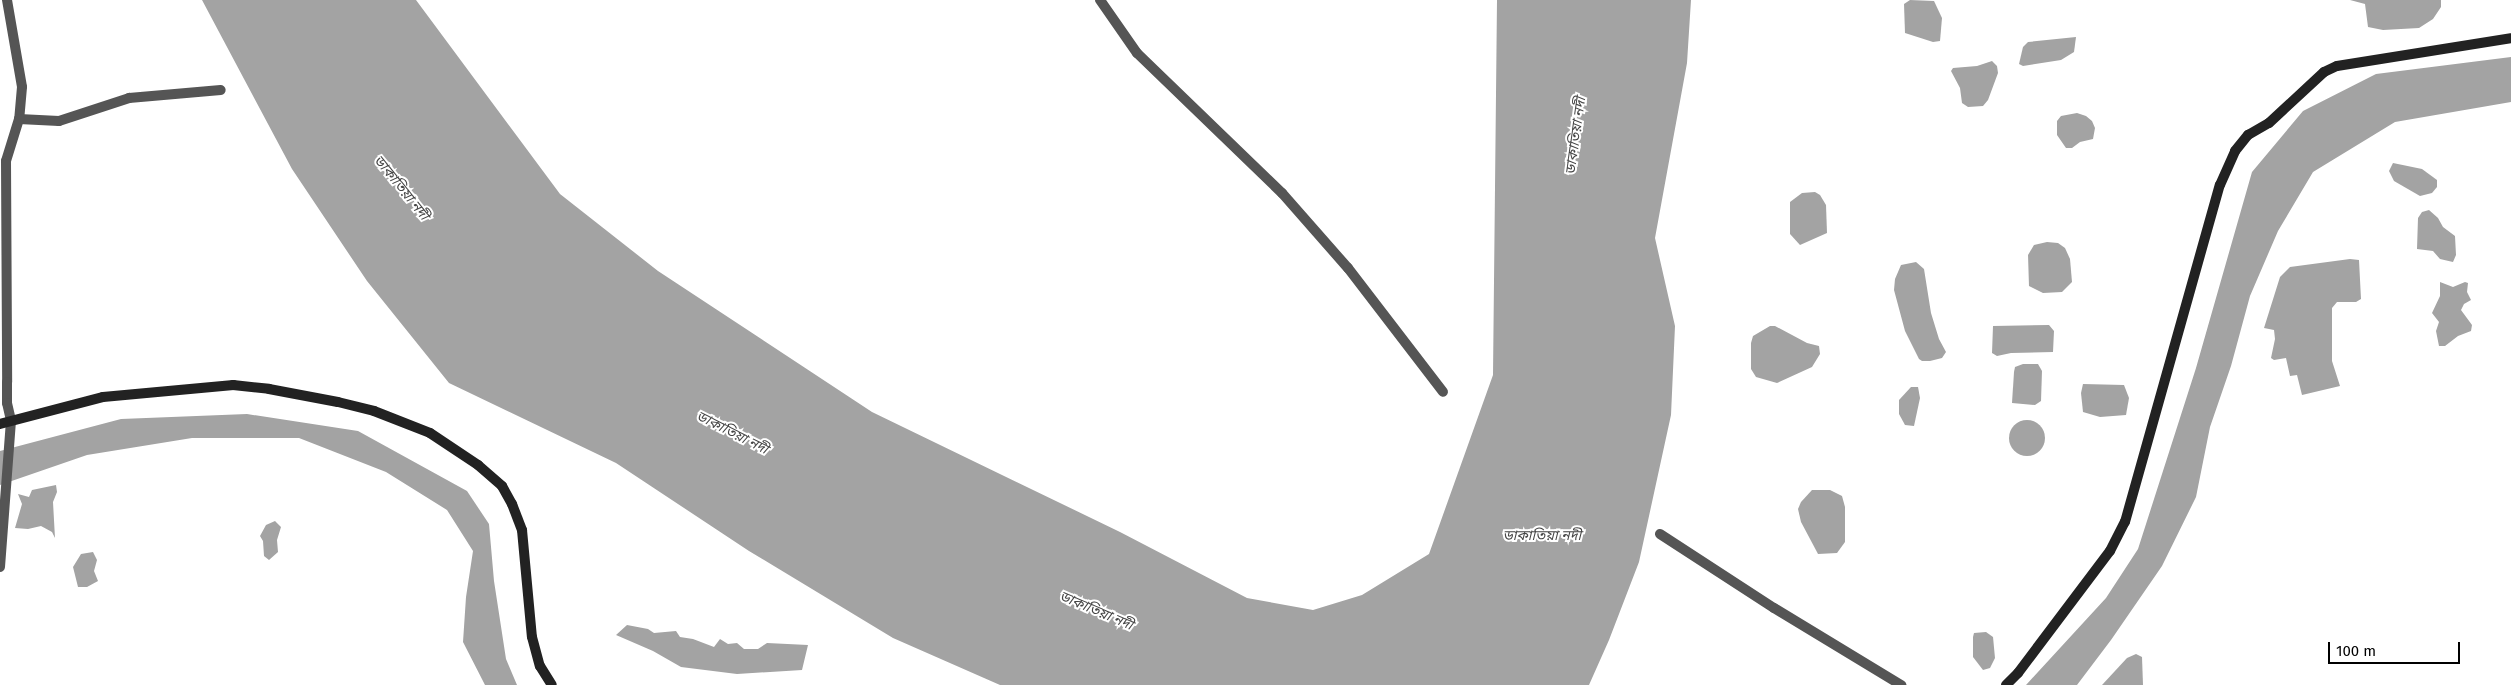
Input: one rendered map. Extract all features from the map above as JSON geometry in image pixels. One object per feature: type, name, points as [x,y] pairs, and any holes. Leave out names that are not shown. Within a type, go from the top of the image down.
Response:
[{"type":"main road","points":[[2006,685],[2018,673],[2110,551],[2125,522],[2220,184],[2235,151],[2248,135],[2270,123],[2324,72],[2337,66],[2511,38]]},
{"type":"main road","points":[[0,424],[103,397],[233,385],[269,389],[365,409],[430,433],[478,464],[502,486],[512,504],[522,530],[532,637],[540,666],[552,685]]},
{"type":"street","points":[[0,566],[11,420],[4,399],[6,161],[19,120],[22,87],[12,20],[7,0]]},
{"type":"street","points":[[1100,0],[1137,53],[1282,193],[1348,268],[1443,392]]},
{"type":"street","points":[[19,120],[59,121],[129,98],[221,90]]},
{"type":"street","points":[[1660,534],[1774,608],[1901,685]]},
{"type":"water","name":"ডাকাতিয়া নদী","points":[[202,0],[416,0],[560,194],[658,271],[872,412],[1120,532],[1247,598],[1313,610],[1362,595],[1429,554],[1493,375],[1497,0],[1691,0],[1687,63],[1655,238],[1675,326],[1671,415],[1639,562],[1609,640],[1589,685],[1000,685],[893,638],[749,551],[616,463],[449,383],[367,281],[292,169]]},
{"type":"water","points":[[1910,0],[1934,1],[1942,18],[1940,41],[1933,42],[1905,33],[1904,4]]},
{"type":"water","points":[[2350,0],[2441,0],[2441,7],[2433,19],[2419,28],[2383,30],[2368,27],[2365,4]]},
{"type":"water","points":[[2076,37],[2074,52],[2061,60],[2023,66],[2019,64],[2023,47],[2028,42]]},
{"type":"water","points":[[2511,57],[2511,102],[2395,122],[2313,172],[2278,231],[2250,296],[2231,366],[2210,427],[2196,497],[2162,566],[2111,640],[2077,685],[2026,685],[2106,598],[2138,549],[2196,368],[2252,172],[2303,111],[2376,74]]},
{"type":"water","points":[[1992,61],[1997,66],[1998,73],[1988,100],[1983,106],[1968,107],[1962,103],[1960,88],[1951,71],[1953,68],[1977,66]]},
{"type":"water","points":[[2077,113],[2086,116],[2092,121],[2095,128],[2093,139],[2080,142],[2072,148],[2066,148],[2057,135],[2057,121],[2061,116]]},
{"type":"water","points":[[2393,163],[2422,169],[2437,180],[2437,187],[2432,193],[2420,196],[2394,181],[2389,171]]},
{"type":"water","points":[[1815,192],[1820,195],[1826,205],[1827,233],[1800,245],[1790,234],[1790,202],[1802,193]]},
{"type":"water","points":[[2429,210],[2438,218],[2443,227],[2455,236],[2456,255],[2453,262],[2440,259],[2433,251],[2417,249],[2418,218],[2422,212]]},
{"type":"water","points":[[2047,242],[2058,243],[2065,248],[2070,259],[2072,282],[2062,292],[2043,293],[2029,286],[2028,255],[2034,245]]},
{"type":"water","points":[[2350,259],[2359,260],[2361,299],[2356,302],[2337,302],[2332,308],[2332,361],[2340,386],[2302,395],[2297,375],[2290,376],[2286,358],[2274,360],[2271,358],[2275,339],[2274,330],[2264,328],[2280,277],[2290,267]]},
{"type":"water","points":[[1916,262],[1924,269],[1931,313],[1939,339],[1946,352],[1942,358],[1930,361],[1919,359],[1905,331],[1894,290],[1895,279],[1901,265]]},
{"type":"water","points":[[2440,282],[2453,287],[2465,282],[2468,283],[2467,292],[2471,300],[2464,304],[2461,310],[2472,325],[2471,331],[2458,336],[2445,346],[2439,346],[2436,331],[2439,322],[2432,313],[2440,296]]},
{"type":"water","points":[[2049,325],[2054,331],[2053,352],[2011,353],[1997,356],[1992,353],[1993,326]]},
{"type":"water","points":[[1770,326],[1775,326],[1807,343],[1819,346],[1820,354],[1812,367],[1777,383],[1756,377],[1751,369],[1751,343],[1753,336]]},
{"type":"water","points":[[2023,364],[2038,364],[2042,371],[2041,401],[2035,405],[2012,403],[2015,367]]},
{"type":"water","points":[[2083,384],[2124,385],[2129,398],[2126,415],[2100,417],[2083,412],[2081,393]]},
{"type":"water","points":[[1911,387],[1918,387],[1920,398],[1914,426],[1905,425],[1899,414],[1899,400]]},
{"type":"water","points":[[247,414],[358,431],[467,491],[489,524],[494,581],[506,659],[517,685],[485,685],[463,642],[466,597],[473,551],[447,510],[386,472],[299,438],[192,438],[87,455],[0,485],[0,451],[121,419]]},
{"type":"water","points":[[2027,420],[2034,421],[2040,425],[2044,431],[2044,445],[2040,451],[2034,455],[2027,456],[2020,455],[2014,451],[2010,445],[2009,438],[2010,431],[2014,425],[2020,421]]},
{"type":"water","points":[[56,485],[57,492],[53,502],[55,538],[52,532],[41,526],[28,529],[15,528],[22,504],[18,494],[29,497],[32,490]]},
{"type":"water","points":[[1812,490],[1830,490],[1842,496],[1845,507],[1845,542],[1837,553],[1818,554],[1801,522],[1798,509],[1801,502]]},
{"type":"water","points":[[275,521],[281,527],[277,540],[278,552],[269,560],[264,556],[263,541],[260,536],[266,525]]},
{"type":"water","points":[[93,552],[97,560],[94,571],[98,581],[87,587],[78,587],[73,567],[81,554]]},
{"type":"water","points":[[627,625],[648,629],[654,633],[676,631],[680,637],[693,639],[714,647],[720,639],[728,644],[737,643],[744,649],[758,649],[767,643],[808,645],[802,670],[737,674],[681,667],[653,651],[616,635]]},
{"type":"water","points":[[1986,632],[1993,637],[1995,658],[1990,668],[1983,670],[1973,657],[1973,637],[1974,633]]},
{"type":"water","points":[[2136,654],[2142,657],[2143,685],[2102,685],[2127,658]]}]
